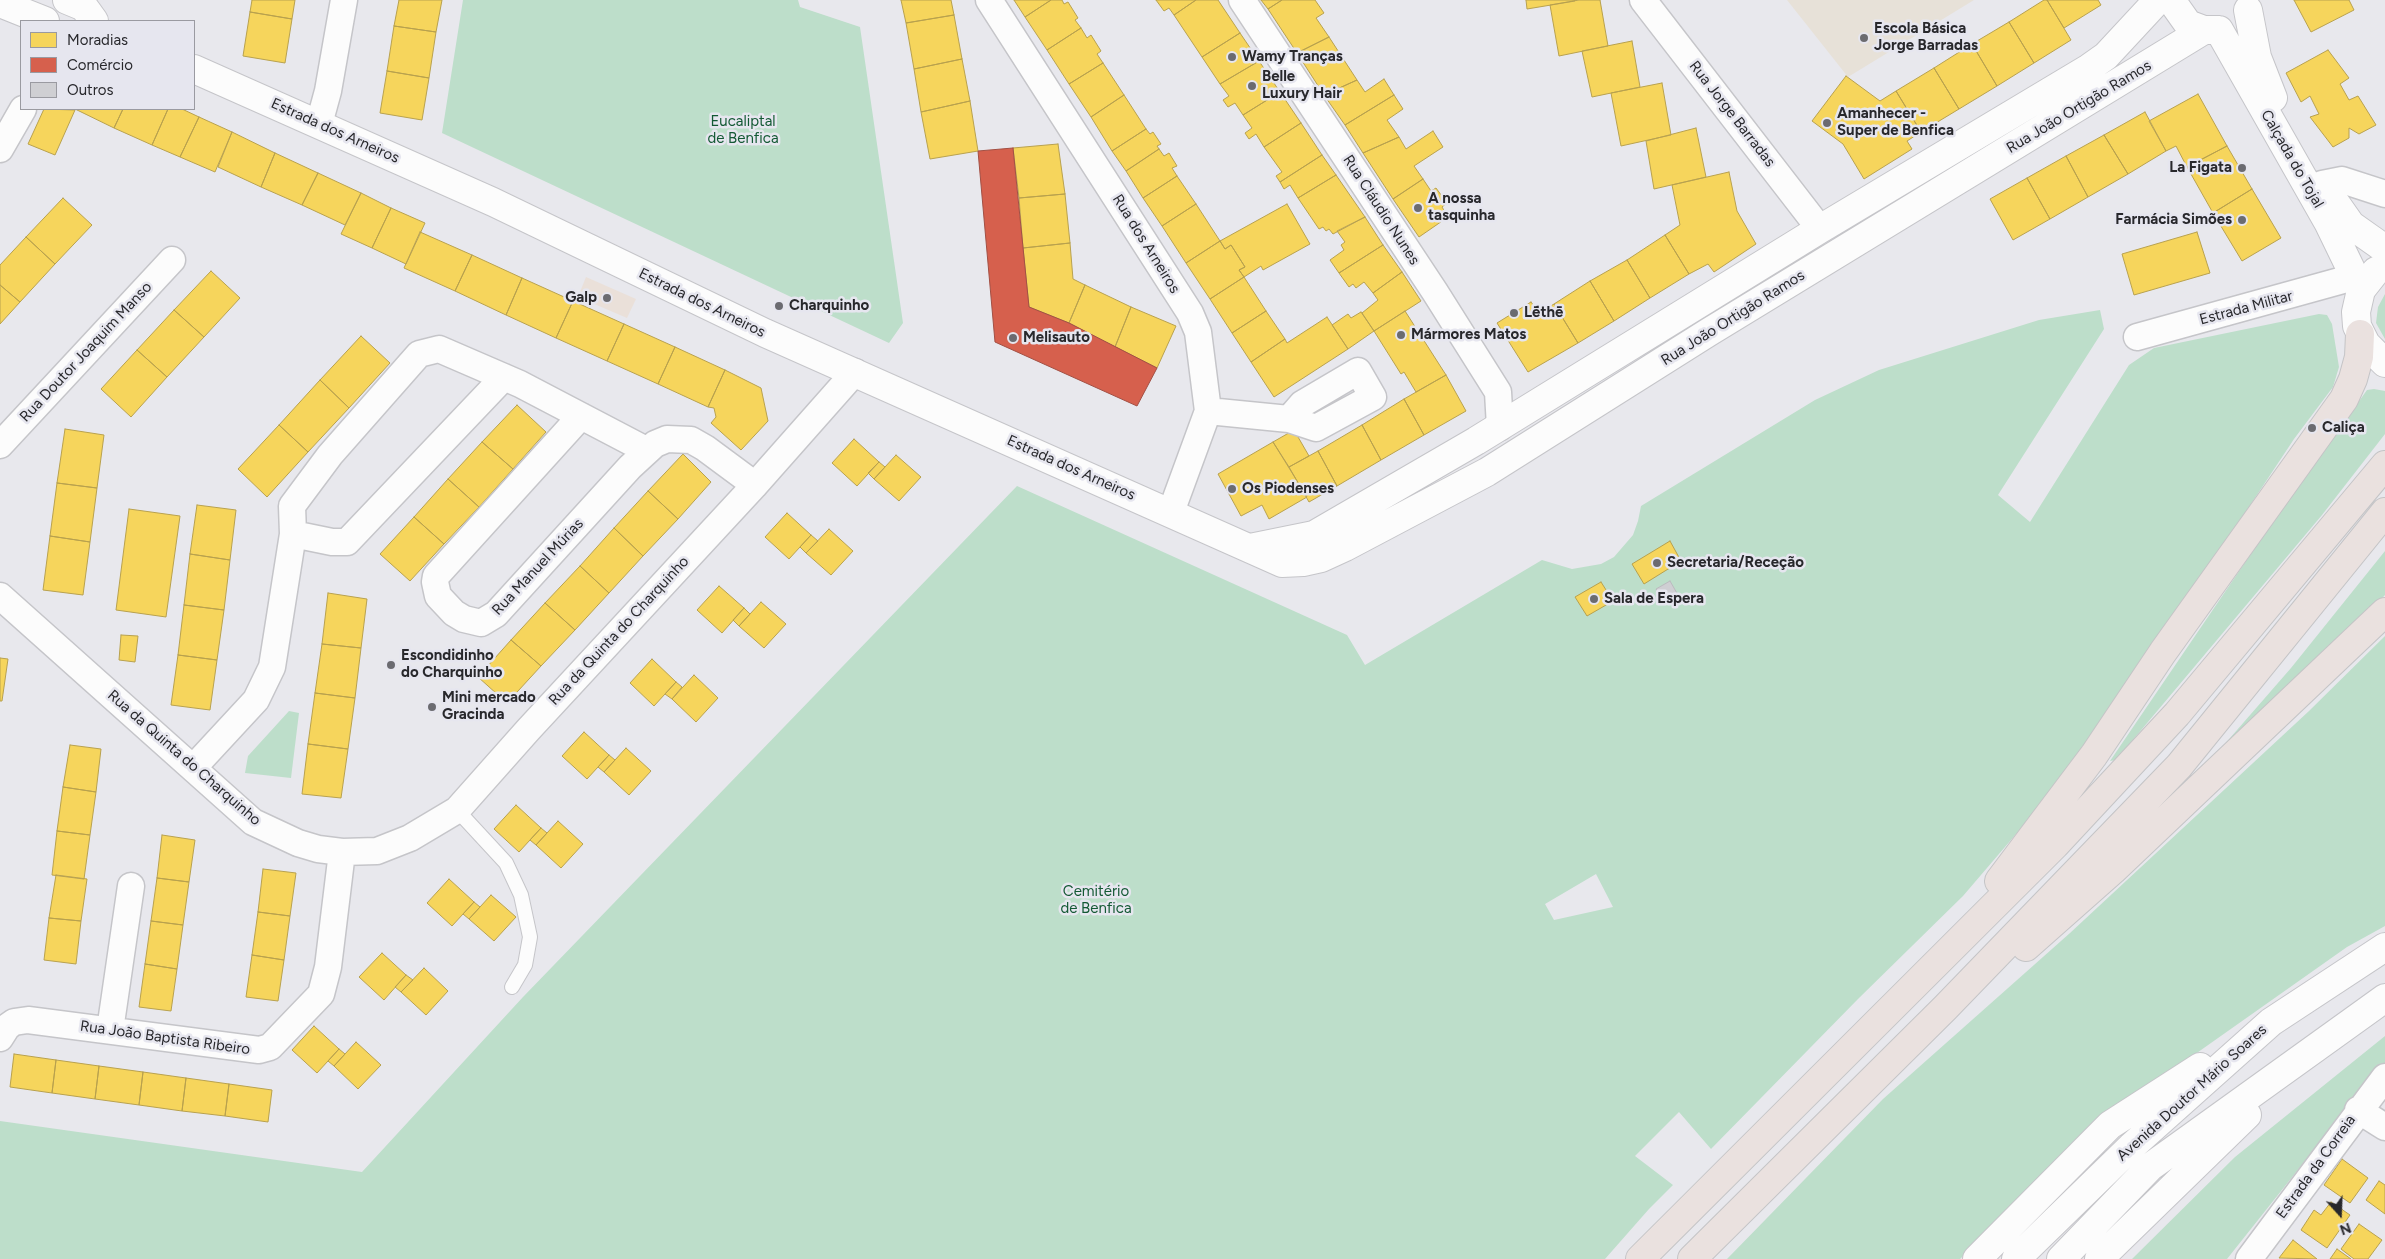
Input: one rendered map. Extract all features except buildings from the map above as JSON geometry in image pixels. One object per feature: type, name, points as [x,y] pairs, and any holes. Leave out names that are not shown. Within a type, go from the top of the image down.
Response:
[{"type":"highway","points":[[1925,975],[2094,755],[2163,652],[2344,398],[2357,364],[2360,334]]},
{"type":"highway","points":[[1640,1259],[2055,845],[2176,714],[2385,465]]},
{"type":"highway","points":[[1692,1259],[1945,1008],[2179,766],[2385,512]]},
{"type":"highway","points":[[1945,1008],[1980,984],[2037,939],[2385,612]]},
{"type":"street","points":[[68,0],[84,8],[93,20]]},
{"type":"street","points":[[319,124],[328,91],[344,0]]},
{"type":"street","name":"Rua dos Arneiros","points":[[989,0],[1190,313],[1198,332],[1208,411],[1171,512]]},
{"type":"street","name":"Rua Cláudio Nunes","points":[[1242,0],[1435,292],[1498,392],[1500,426]]},
{"type":"street","name":"Rua Jorge Barradas","points":[[1643,0],[1820,229]]},
{"type":"street","name":"Rua João Ortigão Ramos","points":[[1250,548],[1314,535],[1500,426],[2106,56],[2158,0]]},
{"type":"street","name":"Calçada do Tojal","points":[[2171,0],[2188,24],[2211,30],[2230,26],[2251,5]]},
{"type":"street","points":[[0,3],[42,20]]},
{"type":"street","name":"Calçada do Tojal","points":[[2251,5],[2257,57],[2272,96],[2322,184],[2350,225],[2385,249]]},
{"type":"street","name":"Rua João Ortigão Ramos","points":[[1211,533],[1282,563],[1303,562],[1321,558],[1386,527],[1501,464],[1839,253],[2211,30]]},
{"type":"street","name":"Calçada do Tojal","points":[[2211,30],[2328,222],[2358,283]]},
{"type":"street","name":"Estrada dos Arneiros","points":[[195,69],[484,198],[765,333],[1171,512],[1211,533]]},
{"type":"street","points":[[0,149],[22,110]]},
{"type":"street","points":[[2322,184],[2342,180],[2385,194]]},
{"type":"street","name":"Rua Doutor Joaquim Manso","points":[[0,445],[172,260]]},
{"type":"street","points":[[2385,267],[2358,283],[2356,312],[2360,334],[2366,344],[2385,363]]},
{"type":"street","name":"Estrada Militar","points":[[2137,337],[2358,283]]},
{"type":"street","points":[[193,768],[256,700],[272,667],[293,534],[292,506],[330,455],[419,354],[439,349],[504,377],[646,450]]},
{"type":"street","name":"Rua da Quinta do Charquinho","points":[[0,596],[253,822],[298,843],[318,849],[342,852],[377,851],[410,838],[457,810],[755,486],[855,372]]},
{"type":"street","points":[[293,534],[332,542],[347,542],[504,377]]},
{"type":"street","points":[[1208,411],[1289,419]]},
{"type":"street","name":"Rua Manuel Múrias","points":[[581,416],[436,576],[434,582],[438,596],[454,613],[464,619],[482,622],[496,614],[646,450],[667,439],[691,440],[705,448],[755,486]]},
{"type":"street","name":"Rua João Baptista Ribeiro","points":[[0,1038],[7,1027],[21,1020],[259,1050],[276,1043],[321,994],[328,967],[342,852]]},
{"type":"street","points":[[110,1030],[131,886]]},
{"type":"street","name":"Avenida Doutor Mário Soares","points":[[2016,1259],[2132,1147],[2271,1022],[2385,947]]},
{"type":"street","name":"Avenida Doutor Mário Soares","points":[[2061,1259],[2150,1167],[2385,998]]},
{"type":"street","points":[[1977,1259],[2110,1125],[2271,1022]]},
{"type":"street","points":[[2100,1259],[2172,1187],[2326,1040]]},
{"type":"street","name":"Estrada da Correia","points":[[2249,1259],[2358,1110],[2385,1077]]},
{"type":"street","points":[[2358,1110],[2385,1127]]},
{"type":"lane","points":[[1820,229],[1839,253]]},
{"type":"lane","points":[[1500,426],[1501,464]]},
{"type":"lane","points":[[457,810],[506,863],[521,895],[530,937],[525,964],[512,987]]},
{"type":"shaded area","name":"Escola Básica Jorge Barradas","points":[[1787,0],[1974,0],[1848,77]]},
{"type":"shaded area","name":"Galp","points":[[586,277],[636,299],[627,318],[578,297]]},
{"type":"green space","name":"Eucaliptal de Benfica","points":[[463,0],[798,0],[800,7],[860,27],[903,323],[889,343],[442,133]]},
{"type":"green space","points":[[2385,294],[2385,339],[2376,323],[2378,307]]},
{"type":"green space","name":"Cemitério de Benfica","points":[[2100,310],[2104,329],[1998,495],[2030,522],[2129,365],[2154,348],[2319,314],[2327,315],[2332,324],[2339,367],[2333,387],[2294,439],[2121,700],[2064,778],[1963,896],[1858,999],[1711,1149],[1679,1112],[1635,1156],[1673,1185],[1605,1259],[0,1259],[0,1121],[362,1172],[523,997],[1017,486],[1347,635],[1365,665],[1542,560],[1572,569],[1601,564],[1614,557],[1633,535],[1641,506],[1815,400],[1879,370],[2039,320]],"holes":[[[1596,874],[1613,907],[1554,920],[1545,904]]]},
{"type":"green space","points":[[2367,390],[2385,391],[2385,434],[2322,515],[2116,760],[2110,761],[2263,536]]},
{"type":"green space","points":[[2385,551],[2385,595],[2360,622],[2210,761],[2291,668]]},
{"type":"green space","points":[[2385,636],[2385,926],[2347,947],[2099,1122],[1960,1259],[1727,1259],[1883,1099],[2070,933],[2309,711]]},
{"type":"green space","points":[[289,711],[299,713],[291,778],[245,773],[248,756]]},
{"type":"green space","points":[[2385,1036],[2385,1077],[2351,1103],[2227,1259],[2132,1259],[2235,1157]]},
{"type":"place","name":"Escola Básica Jorge Barradas","points":[[1864,38]]},
{"type":"place","name":"Wamy Tranças","points":[[1232,57]]},
{"type":"place","name":"Belle Luxury Hair","points":[[1252,86]]},
{"type":"place","name":"Amanhecer - Super de Benfica","points":[[1827,123]]},
{"type":"place","name":"La Figata","points":[[2242,168]]},
{"type":"place","name":"A nossa tasquinha","points":[[1418,208]]},
{"type":"place","name":"Farmácia Simões","points":[[2242,220]]},
{"type":"place","name":"Galp","points":[[607,298]]},
{"type":"place","name":"Charquinho","points":[[779,306]]},
{"type":"place","name":"Lḗthē","points":[[1514,313]]},
{"type":"place","name":"Mármores Matos","points":[[1401,335]]},
{"type":"place","name":"Melisauto","points":[[1013,338]]},
{"type":"place","name":"Caliça","points":[[2312,428]]},
{"type":"place","name":"Os Piodenses","points":[[1232,489]]},
{"type":"place","name":"Secretaria/Receção","points":[[1657,563]]},
{"type":"place","name":"Sala de Espera","points":[[1594,599]]},
{"type":"place","name":"Escondidinho do Charquinho","points":[[391,665]]},
{"type":"place","name":"Mini mercado Gracinda","points":[[432,707]]}]
